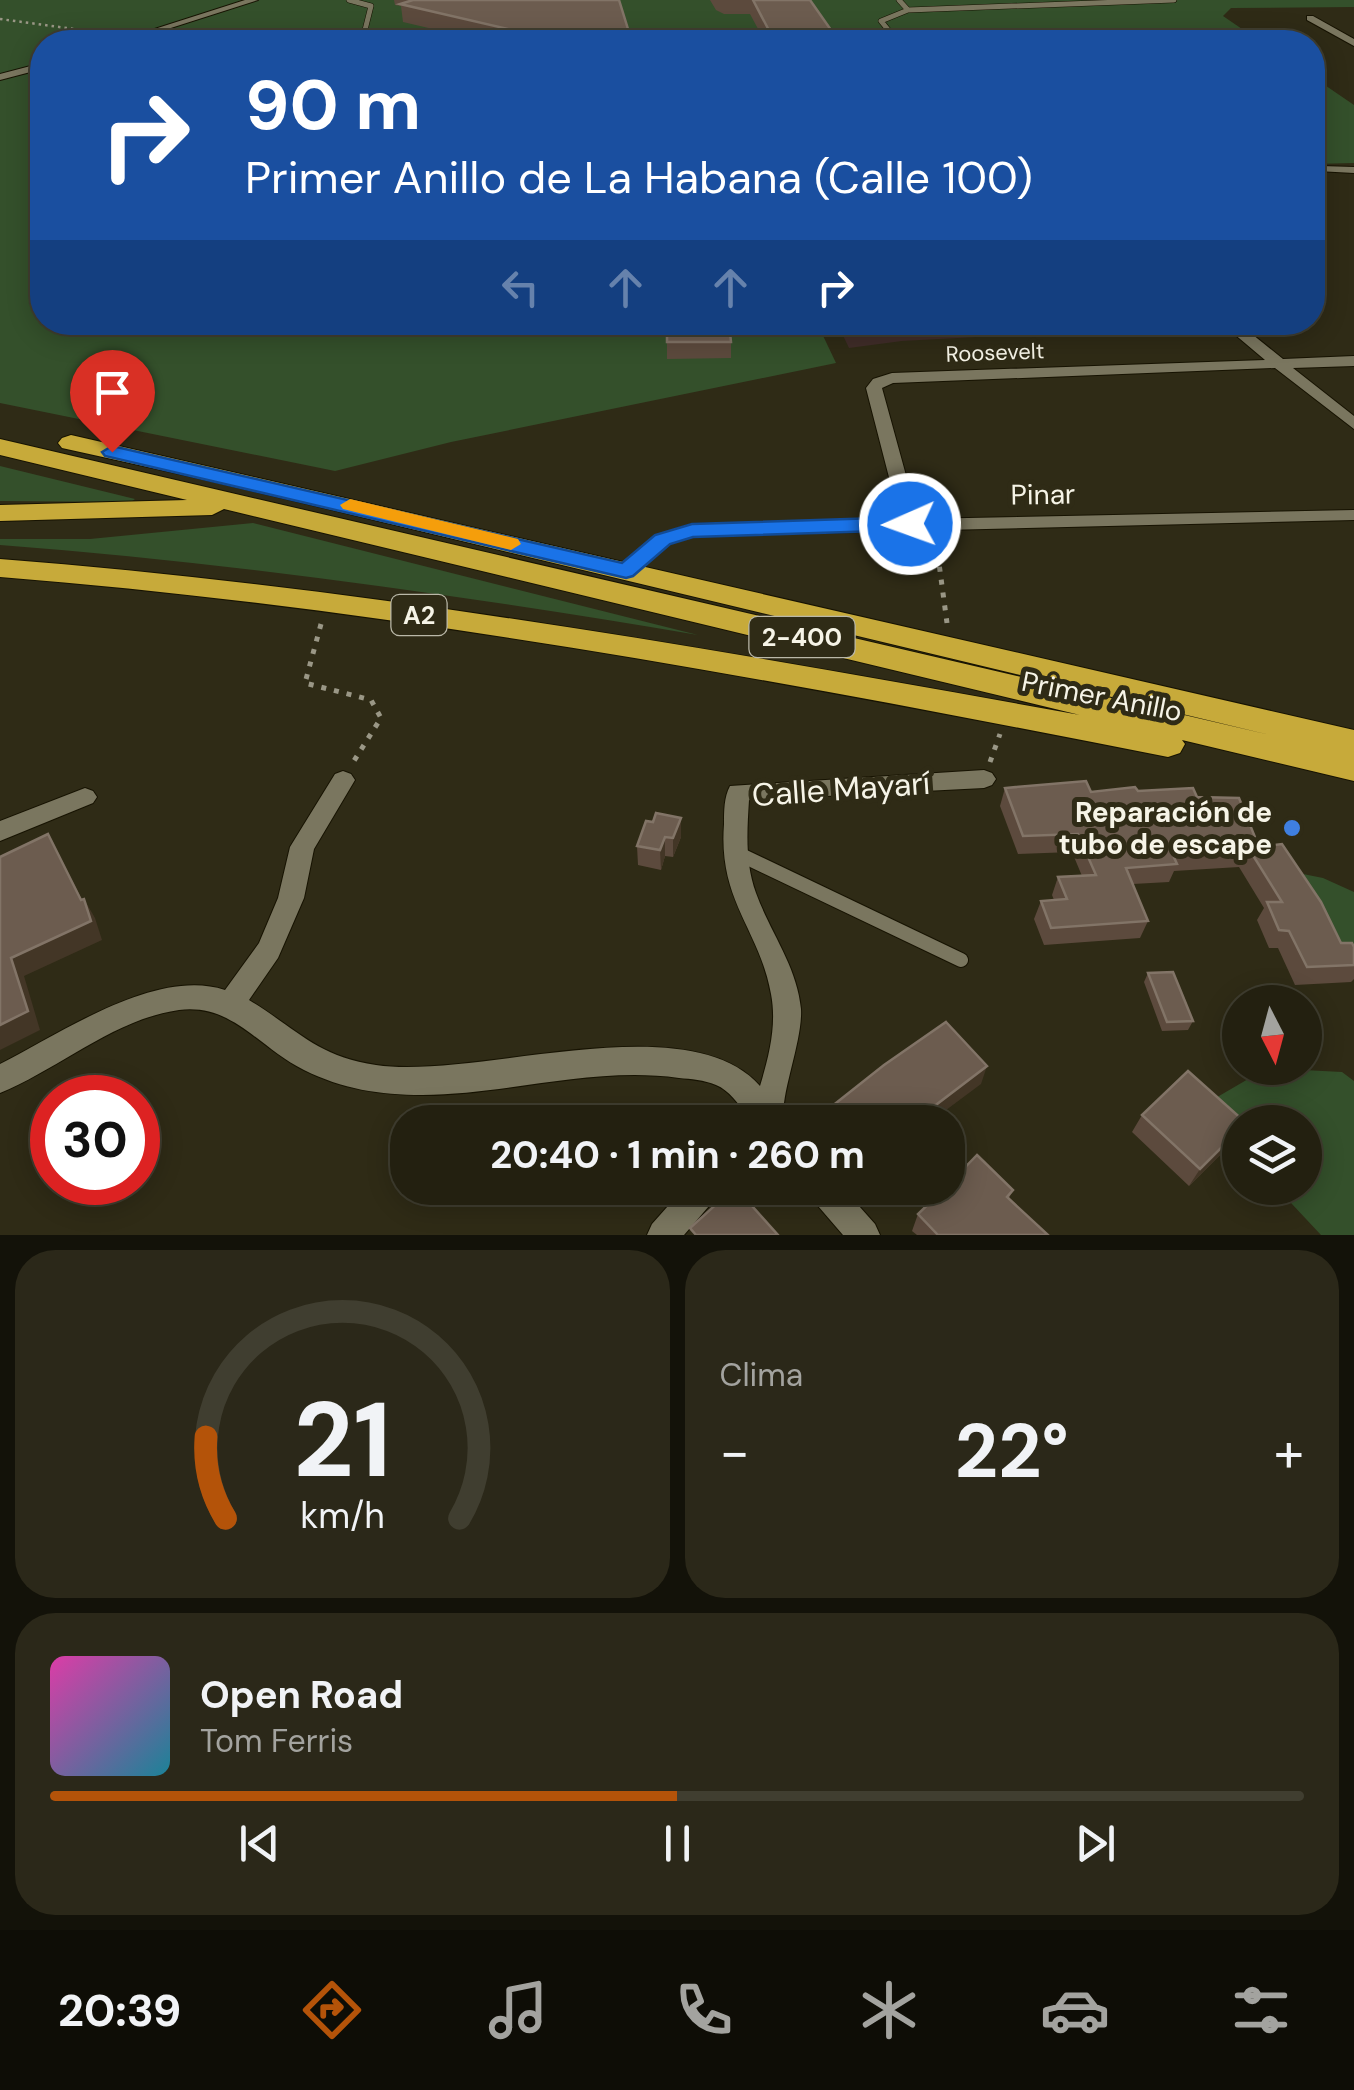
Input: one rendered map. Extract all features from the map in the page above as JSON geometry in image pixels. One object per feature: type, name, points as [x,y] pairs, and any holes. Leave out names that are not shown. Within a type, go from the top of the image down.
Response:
[{"type":"highway","points":[[0,428],[370,510],[1354,742]]},
{"type":"highway","name":"2-400","points":[[0,446],[1354,768]]},
{"type":"highway","points":[[0,512],[250,506],[370,510]]},
{"type":"highway","name":"A2","points":[[0,568],[326,601]]},
{"type":"highway","name":"Primer Anillo","points":[[326,601],[836,682],[1354,781]]},
{"type":"street","points":[[158,30],[254,0]]},
{"type":"street","points":[[1310,18],[1354,43]]},
{"type":"street","points":[[0,78],[30,69]]},
{"type":"street","points":[[1325,169],[1354,170]]},
{"type":"street","points":[[1242,335],[1354,424]]},
{"type":"street","name":"Roosevelt","points":[[910,524],[874,388],[879,382],[1354,361]]},
{"type":"street","name":"Pinar","points":[[626,571],[662,540],[692,530],[1354,514]]},
{"type":"street","name":"Calle Mayarí","points":[[769,1105],[786,1040],[787,1005],[765,940],[742,892],[734,851],[738,792],[984,779]]},
{"type":"street","points":[[232,1002],[270,950],[291,898],[302,847],[343,780]]},
{"type":"street","points":[[0,831],[85,797]]},
{"type":"street","points":[[0,1079],[145,1007],[178,998],[232,1002],[305,1056],[369,1077],[430,1081],[631,1059],[669,1061],[730,1076],[753,1105]]},
{"type":"street","points":[[662,1235],[689,1205]]},
{"type":"street","points":[[837,1205],[864,1235]]},
{"type":"lane","points":[[350,0],[370,6],[365,30]]},
{"type":"lane","points":[[900,0],[908,10]]},
{"type":"lane","points":[[889,30],[882,20],[908,10],[1174,0]]},
{"type":"lane","points":[[734,851],[961,960]]},
{"type":"path","points":[[0,18],[82,30]]},
{"type":"path","points":[[934,524],[950,646]]},
{"type":"path","points":[[326,601],[305,683],[371,700],[381,718],[343,780]]},
{"type":"path","points":[[984,779],[1008,713]]},
{"type":"shaded area","points":[[843,335],[1015,335],[902,341],[849,348]]},
{"type":"green space","points":[[0,0],[1354,0],[1354,7],[1231,8],[1223,16],[1243,30],[30,30],[30,335],[823,335],[836,363],[451,442],[335,471],[0,403]]},
{"type":"green space","points":[[1325,85],[1354,105],[1354,163],[1325,164]]},
{"type":"green space","points":[[0,466],[135,499],[0,501]]},
{"type":"green space","points":[[253,523],[698,635],[350,582],[0,545],[0,539],[90,539]]},
{"type":"green space","points":[[1298,873],[1323,878],[1354,892],[1354,958],[1326,931]]},
{"type":"green space","points":[[1322,1071],[1342,1072],[1354,1081],[1354,1235],[1321,1235],[1293,1205],[1322,1205],[1322,1105],[1222,1105],[1222,1117],[1207,1103],[1238,1085],[1322,1085]]},
{"type":"building","points":[[413,0],[619,0],[628,30],[512,30],[400,4]]},
{"type":"building","points":[[753,0],[810,0],[831,30],[769,30]]},
{"type":"building","points":[[667,335],[730,335],[731,342],[667,342]]},
{"type":"building","points":[[1086,781],[1091,792],[1135,787],[1138,791],[1193,788],[1197,797],[1239,798],[1259,847],[1282,844],[1321,902],[1341,943],[1352,943],[1354,965],[1307,967],[1289,931],[1279,930],[1267,902],[1282,902],[1249,849],[1172,853],[1177,864],[1126,868],[1148,921],[1051,928],[1041,901],[1067,899],[1058,877],[1096,875],[1078,834],[1023,836],[1005,788]]},
{"type":"building","points":[[656,813],[681,818],[673,838],[665,837],[660,850],[637,846],[646,821],[653,822]]},
{"type":"building","points":[[48,834],[81,900],[84,899],[91,921],[11,958],[28,1011],[0,1025],[0,857]]},
{"type":"building","points":[[1173,972],[1193,1021],[1167,1022],[1148,973]]},
{"type":"building","points":[[946,1022],[987,1066],[936,1105],[833,1105]]},
{"type":"building","points":[[1188,1071],[1226,1105],[1222,1105],[1222,1147],[1200,1169],[1142,1115]]},
{"type":"building","points":[[977,1155],[1013,1190],[1007,1197],[1048,1235],[938,1235],[918,1214],[927,1205],[965,1205],[965,1167]]},
{"type":"building","points":[[715,1205],[751,1205],[778,1235],[696,1235],[690,1228]]},
{"type":"slow traffic","points":[[350,505],[511,544]]},
{"type":"place","name":"Reparación de tubo de escape","points":[[1292,828]]},
{"type":"route","points":[[112,452],[626,571],[662,540],[692,530],[910,524]]}]
